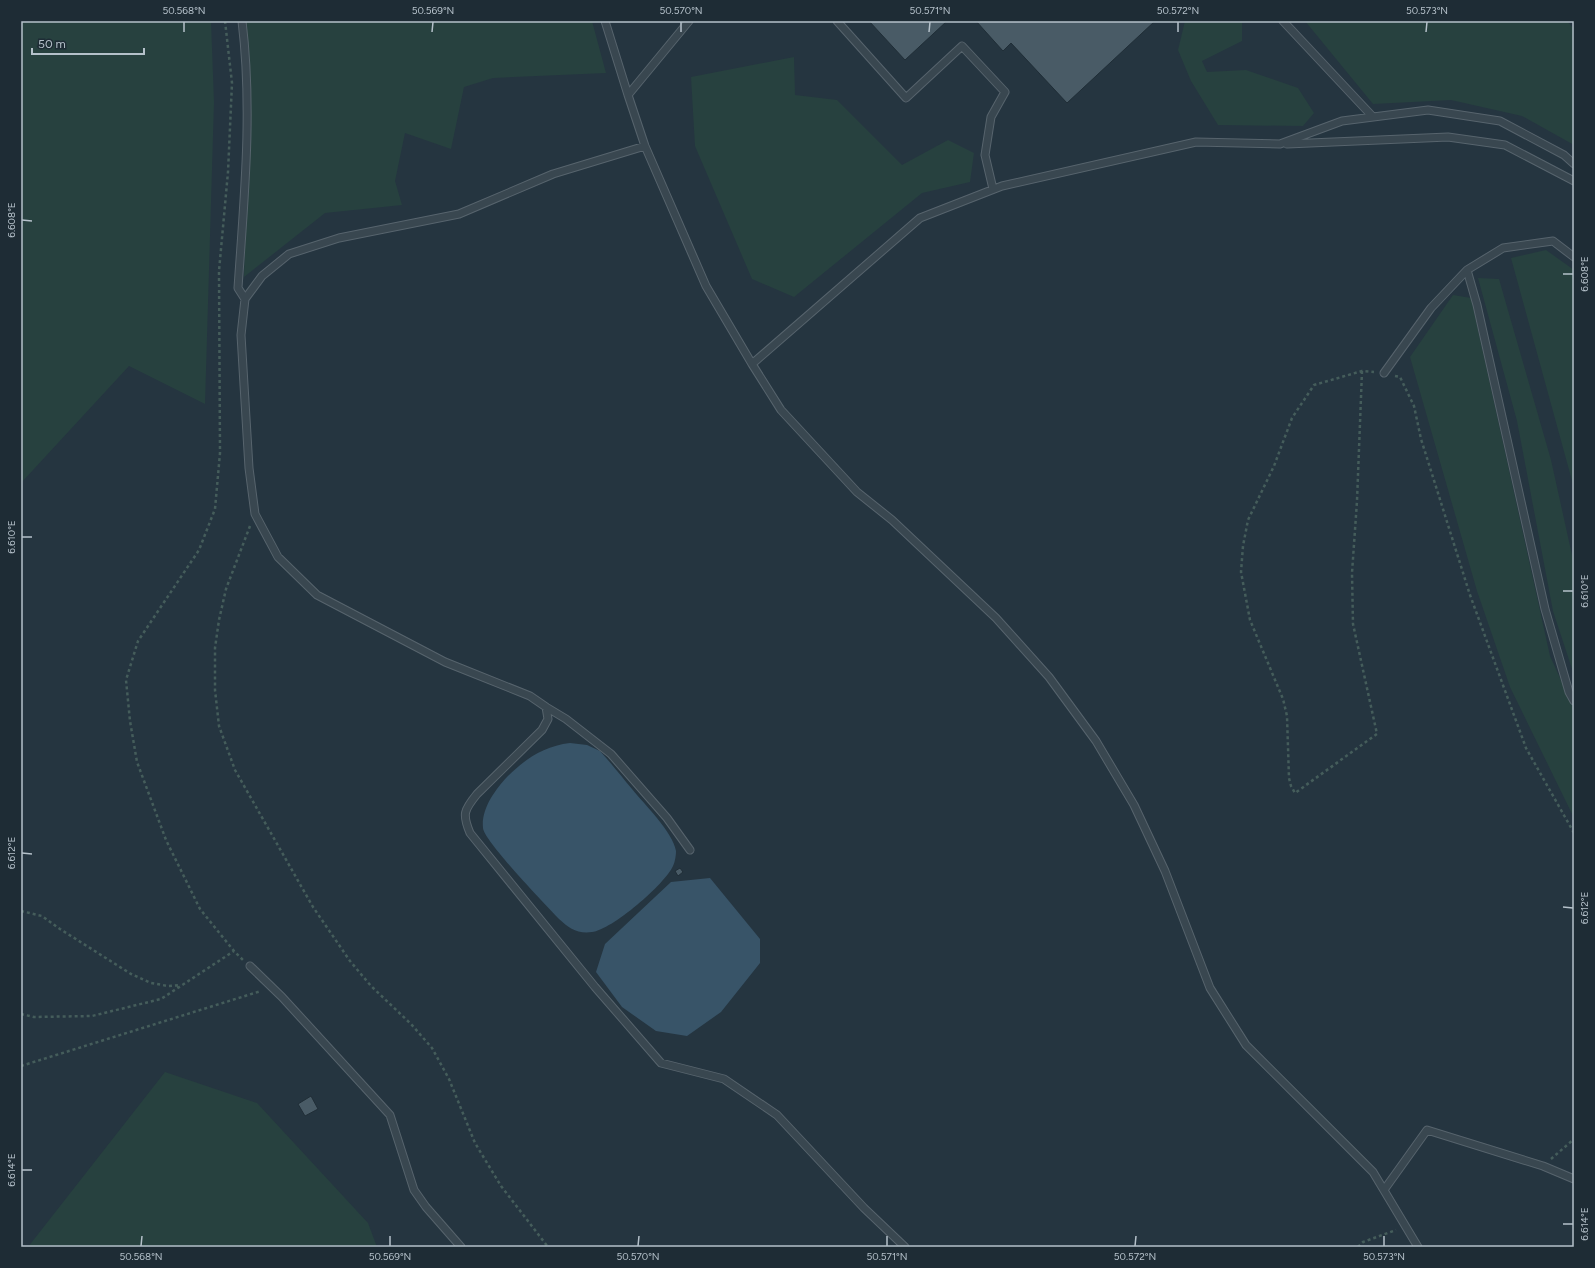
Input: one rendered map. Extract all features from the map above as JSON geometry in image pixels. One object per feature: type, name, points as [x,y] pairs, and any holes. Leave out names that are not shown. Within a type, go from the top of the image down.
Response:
[{"type":"lane","points":[[242,21],[248,93],[247,159],[238,288],[245,300]]},
{"type":"lane","points":[[605,21],[645,146],[706,286],[781,410],[857,492],[892,520],[996,618],[1049,678],[1096,741],[1134,805],[1165,871],[1210,988],[1246,1045],[1373,1172],[1418,1247]]},
{"type":"lane","points":[[628,95],[689,21]]},
{"type":"lane","points":[[837,21],[906,98],[962,46],[1005,92],[991,117],[985,155],[993,190]]},
{"type":"lane","points":[[1283,21],[1373,117]]},
{"type":"lane","points":[[1280,144],[1342,121],[1428,110],[1500,121],[1564,155],[1574,164]]},
{"type":"lane","points":[[752,364],[920,218],[1002,186],[1196,142],[1280,144],[1448,137],[1505,145],[1574,181]]},
{"type":"lane","points":[[645,146],[553,174],[459,214],[339,238],[289,254],[262,276],[245,300],[241,335],[249,468],[254,514],[278,556],[317,595],[445,662],[530,696],[566,719],[612,754],[667,818],[690,850]]},
{"type":"lane","points":[[1384,373],[1431,308],[1467,270],[1503,248],[1553,241],[1574,257]]},
{"type":"lane","points":[[1467,270],[1477,305],[1545,608],[1569,692],[1574,701]]},
{"type":"lane","points":[[546,707],[548,718],[542,730],[477,794],[468,805],[464,819],[470,833],[595,987],[661,1063],[724,1079],[777,1115],[864,1208],[904,1247]]},
{"type":"lane","points":[[250,966],[390,1115],[414,1190],[426,1207],[461,1247]]},
{"type":"lane","points":[[1384,1190],[1427,1130],[1543,1166],[1574,1179]]},
{"type":"path","points":[[225,21],[232,82],[228,172],[219,271],[220,453],[215,509],[199,550],[138,641],[126,680],[130,721],[137,762],[166,840],[200,909],[234,951],[250,966]]},
{"type":"path","points":[[1362,371],[1357,500],[1352,573],[1353,616],[1377,734],[1295,793],[1291,786],[1289,778],[1287,716],[1283,699],[1250,620],[1241,572],[1243,546],[1248,520],[1274,466],[1292,418],[1314,385],[1362,371],[1384,373],[1400,377],[1414,406],[1421,438],[1470,595],[1526,748],[1574,833]]},
{"type":"path","points":[[254,514],[226,589],[215,648],[215,690],[219,726],[235,770],[313,907],[350,961],[371,986],[411,1024],[432,1048],[449,1079],[475,1142],[501,1186],[548,1247]]},
{"type":"path","points":[[21,911],[42,916],[131,974],[151,983],[168,986],[182,985]]},
{"type":"path","points":[[21,1014],[34,1017],[92,1016],[161,999],[234,951]]},
{"type":"path","points":[[21,1066],[272,988]]},
{"type":"path","points":[[1543,1166],[1574,1140]]},
{"type":"path","points":[[1358,1247],[1363,1242],[1406,1226]]},
{"type":"green space","points":[[21,21],[211,21],[214,102],[205,404],[129,366],[21,483]]},
{"type":"green space","points":[[243,21],[592,21],[606,73],[493,78],[464,87],[451,149],[405,133],[395,181],[402,205],[325,213],[244,277],[248,121]]},
{"type":"green space","points":[[1185,21],[1242,21],[1242,41],[1202,61],[1207,72],[1246,70],[1298,88],[1314,113],[1303,126],[1218,125],[1191,81],[1178,50]]},
{"type":"green space","points":[[1305,21],[1567,21],[1574,29],[1574,145],[1522,116],[1451,100],[1373,104]]},
{"type":"green space","points":[[794,57],[795,95],[837,100],[902,165],[948,140],[974,153],[970,182],[922,193],[794,297],[752,279],[695,146],[691,77]]},
{"type":"green space","points":[[1546,250],[1574,270],[1574,488],[1511,258]]},
{"type":"green space","points":[[1478,278],[1499,279],[1551,460],[1574,564],[1574,675],[1553,611],[1517,421]]},
{"type":"green space","points":[[1453,295],[1471,298],[1550,656],[1574,709],[1574,818],[1510,687],[1477,591],[1410,357]]},
{"type":"green space","points":[[165,1072],[257,1103],[368,1223],[377,1247],[28,1247]]},
{"type":"water","points":[[570,743],[587,745],[600,751],[664,827],[674,843],[676,851],[673,866],[660,884],[624,915],[601,929],[592,932],[574,930],[559,919],[493,846],[483,828],[484,814],[490,800],[507,777],[528,759],[543,750]]},
{"type":"water","points":[[710,878],[760,939],[760,963],[721,1012],[687,1036],[656,1031],[622,1007],[596,972],[605,944],[671,882]]},
{"type":"building","points":[[869,21],[947,21],[905,60]]},
{"type":"building","points":[[976,21],[1155,21],[1067,103],[1011,43],[1003,51]]},
{"type":"building","points":[[680,868],[683,872],[678,876],[675,871]]},
{"type":"building","points":[[311,1096],[318,1109],[305,1116],[298,1104]]}]
